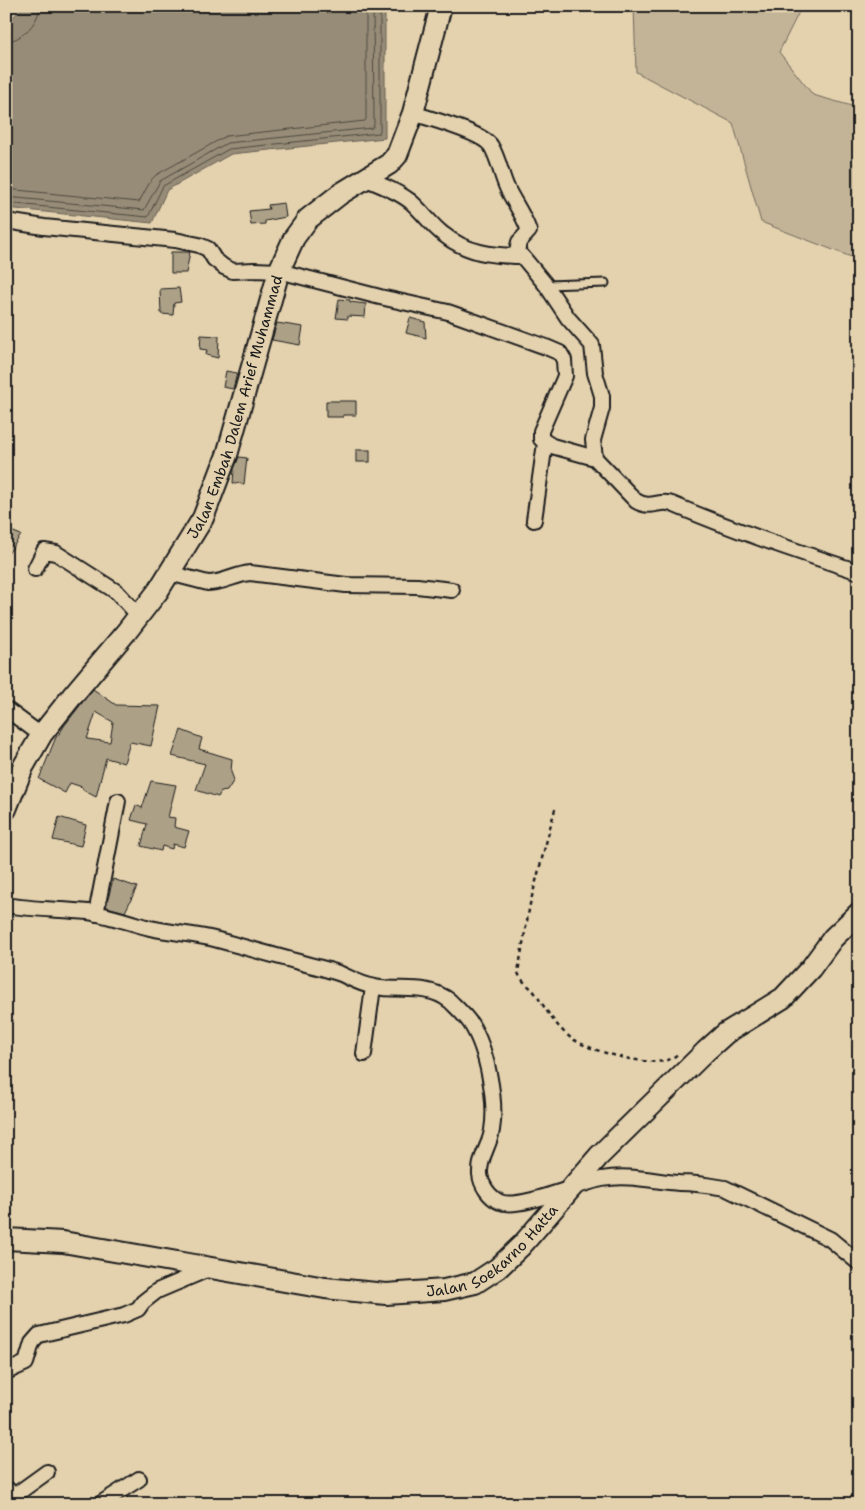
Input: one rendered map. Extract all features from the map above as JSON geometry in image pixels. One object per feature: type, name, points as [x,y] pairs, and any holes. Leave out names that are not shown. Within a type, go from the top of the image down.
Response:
[{"type":"street","name":"Jalan Embah Dalem Arief Muhammad","points":[[6,809],[23,767],[41,735],[139,616],[158,590],[203,518],[237,422],[280,271],[294,238],[308,220],[340,194],[389,164],[397,155],[413,113],[441,6]]},
{"type":"street","points":[[413,113],[467,131],[481,137],[490,145],[507,188],[526,220],[529,231],[519,242],[516,256]]},
{"type":"street","points":[[366,179],[400,194],[411,202],[443,235],[461,246],[482,254],[522,256],[546,285],[568,318],[592,345],[595,373],[602,396],[602,408],[593,440],[595,458]]},
{"type":"street","points":[[6,221],[44,227],[175,240],[199,245],[208,249],[214,259],[233,271],[280,271],[380,297],[448,312],[546,346],[560,354],[564,360],[565,376],[541,431],[541,439],[545,443],[595,458],[636,501],[643,505],[671,503],[734,530],[859,572]]},
{"type":"street","points":[[534,520],[545,443]]},
{"type":"street","points":[[34,569],[44,551],[56,553],[117,592],[139,616]]},
{"type":"street","points":[[169,573],[208,584],[238,574],[250,574],[346,585],[417,586],[452,590]]},
{"type":"street","points":[[6,709],[41,735]]},
{"type":"street","points":[[96,914],[118,801]]},
{"type":"street","points":[[6,905],[96,914],[150,928],[217,939],[340,974],[373,987],[407,988],[436,992],[449,1001],[471,1024],[482,1047],[493,1098],[494,1120],[492,1133],[481,1159],[480,1174],[482,1184],[487,1192],[499,1202],[510,1203],[555,1194],[573,1186],[603,1178],[634,1177],[679,1183],[692,1182],[724,1188],[830,1239],[859,1263]]},
{"type":"street","name":"Jalan Soekarno Hatta","points":[[6,1238],[63,1242],[325,1288],[386,1294],[444,1290],[475,1283],[498,1268],[522,1245],[599,1156],[719,1039],[751,1016],[783,998],[811,968],[833,938],[859,913]]},
{"type":"street","points":[[364,1054],[373,987]]},
{"type":"street","points":[[6,1372],[26,1363],[32,1342],[39,1335],[124,1315],[138,1309],[143,1302],[157,1291],[212,1268]]},
{"type":"street","points":[[11,1498],[46,1472]]},
{"type":"street","points":[[100,1504],[139,1480]]},
{"type":"lane","points":[[546,285],[605,283]]},
{"type":"path","points":[[555,809],[530,904],[518,972],[519,978],[532,989],[557,1023],[571,1038],[597,1050],[630,1060],[665,1061],[681,1053]]},
{"type":"shaded area","points":[[634,6],[802,6],[779,52],[813,95],[859,108],[859,260],[761,222],[733,123],[636,72]]},
{"type":"water","points":[[23,6],[385,6],[385,138],[231,154],[167,190],[152,223],[6,208],[6,25]]},
{"type":"building","points":[[284,203],[286,217],[265,221],[265,224],[251,225],[249,211],[269,209],[268,205]]},
{"type":"building","points":[[171,252],[190,252],[186,273],[171,273]]},
{"type":"building","points":[[179,288],[181,302],[174,303],[173,315],[161,314],[160,289]]},
{"type":"building","points":[[339,299],[366,304],[365,317],[348,316],[348,319],[336,318]]},
{"type":"building","points":[[410,318],[425,322],[426,338],[406,333]]},
{"type":"building","points":[[277,323],[303,327],[300,345],[272,340]]},
{"type":"building","points":[[201,335],[219,336],[218,358],[206,355],[207,350],[200,349]]},
{"type":"building","points":[[226,371],[237,373],[233,389],[223,387]]},
{"type":"building","points":[[326,401],[356,401],[356,415],[326,417]]},
{"type":"building","points":[[356,450],[370,450],[370,462],[356,462]]},
{"type":"building","points":[[239,457],[247,458],[244,484],[233,483],[234,469]]},
{"type":"building","points":[[6,529],[21,535],[6,557]]},
{"type":"building","points":[[93,689],[116,705],[160,706],[151,746],[130,742],[124,763],[106,758],[96,797],[83,790],[82,787],[70,783],[65,793],[39,779],[56,737]],"holes":[[[96,712],[113,722],[110,742],[87,739]]]},
{"type":"building","points":[[181,730],[202,738],[199,749],[232,759],[231,772],[234,780],[227,791],[221,792],[218,797],[196,790],[205,764],[172,756]]},
{"type":"building","points":[[151,781],[176,785],[168,817],[175,818],[174,827],[189,831],[184,847],[173,844],[172,849],[162,846],[161,851],[141,846],[147,824],[131,820],[136,805],[142,808]]},
{"type":"building","points":[[59,817],[86,825],[81,846],[53,840]]},
{"type":"building","points":[[113,879],[137,887],[125,912],[106,907]]}]
